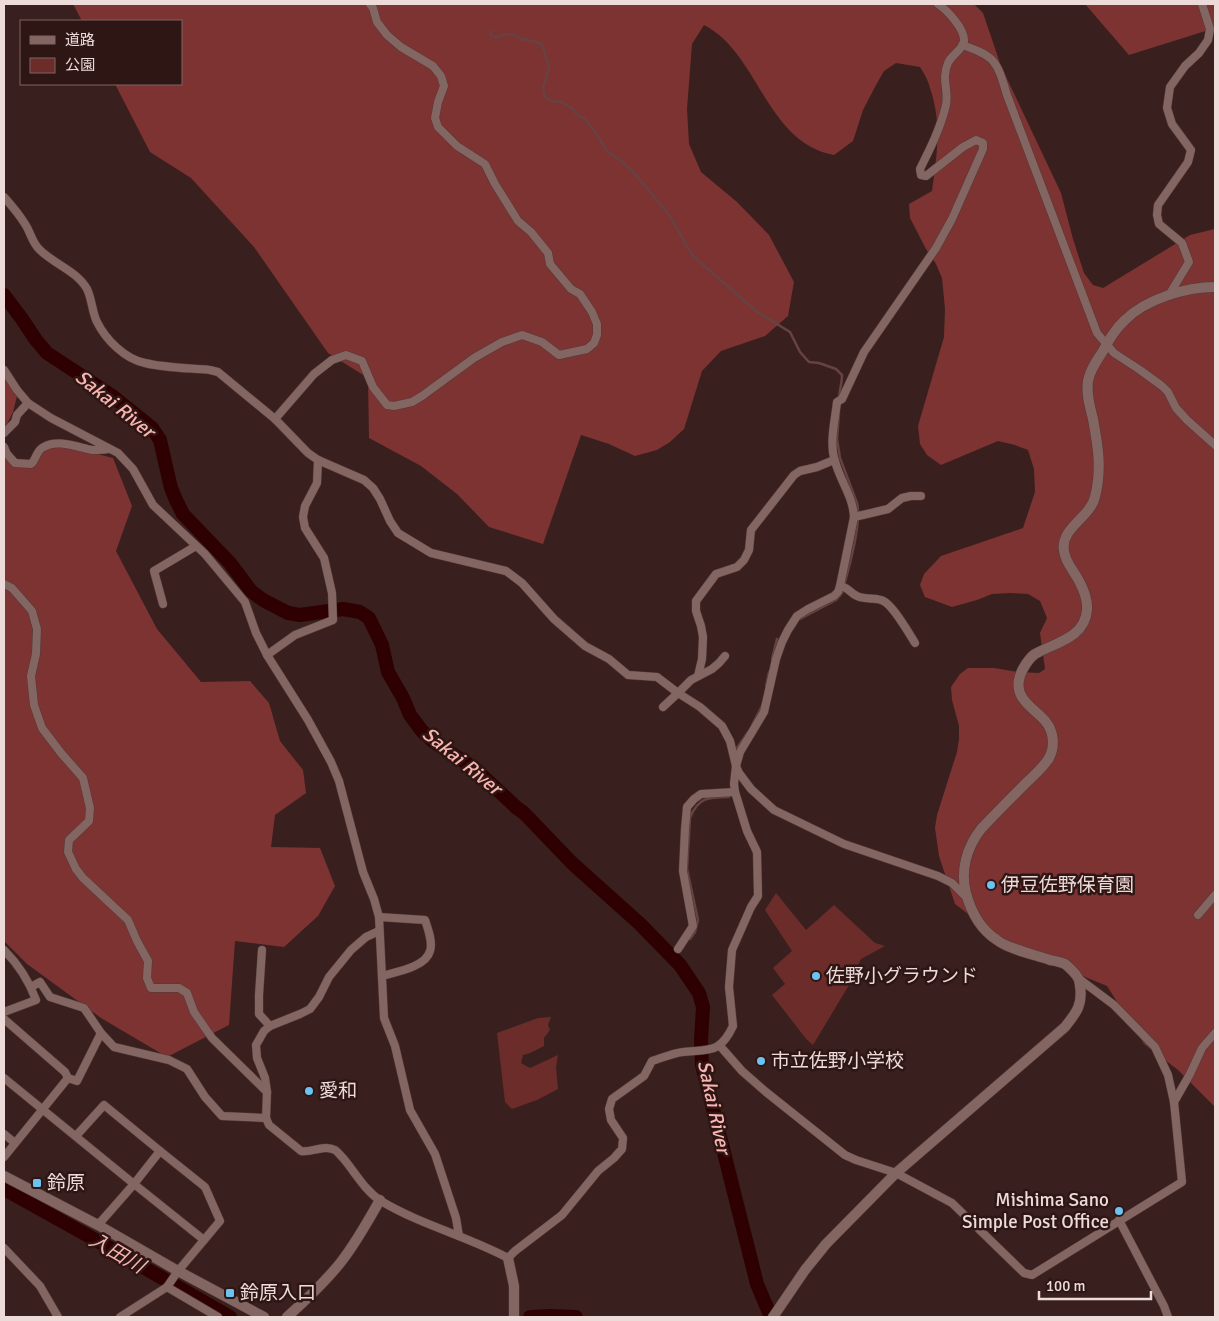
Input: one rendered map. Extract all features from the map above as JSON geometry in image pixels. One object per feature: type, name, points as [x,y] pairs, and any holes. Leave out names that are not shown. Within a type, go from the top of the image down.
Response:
[{"type":"street","points":[[275,419],[314,374],[332,360],[346,355],[362,361],[373,387],[387,404],[394,406],[412,402],[474,358],[502,342],[522,335],[542,342],[558,355],[586,349],[594,343],[597,336],[597,324],[592,312],[580,294],[571,289],[550,264],[548,254],[531,232],[518,221],[485,164],[457,146],[438,127],[435,118],[444,86],[441,76],[433,66],[401,47],[387,35],[377,22],[370,4]]},
{"type":"street","points":[[508,1258],[562,1214],[598,1171],[622,1149],[623,1138],[611,1120],[608,1109],[612,1099],[644,1076],[652,1061],[682,1052],[717,1048],[733,1026],[729,988],[732,950],[758,896],[757,852],[746,830],[735,792],[736,766],[740,752],[764,712],[776,659],[788,630],[797,616],[834,596],[843,586],[857,516],[834,460],[833,441],[840,400],[864,352],[944,234],[983,148],[983,143],[976,140],[926,176],[921,175],[920,169],[940,123],[946,103],[944,78],[948,62],[964,41],[963,34],[946,10],[938,4]]},
{"type":"street","points":[[1169,295],[1189,262],[1182,243],[1159,224],[1158,205],[1188,162],[1190,150],[1172,124],[1167,108],[1170,87],[1184,66],[1208,40],[1210,29],[1202,4]]},
{"type":"street","points":[[962,45],[992,59],[999,70],[1096,333],[1114,354],[1162,386],[1168,392],[1176,408],[1215,445]]},
{"type":"street","points":[[4,197],[26,225],[32,242],[76,277],[86,288],[96,322],[109,341],[117,347],[144,363],[218,372],[275,419],[308,453],[318,460],[364,480],[374,488],[390,522],[398,533],[431,553],[506,571],[522,583],[554,619],[586,646],[609,660],[628,675],[657,677],[678,694],[700,707],[722,726],[730,741],[736,766],[751,789],[774,810],[844,844],[938,876],[952,883],[968,900]]},
{"type":"street","points":[[717,1048],[766,1092],[845,1155],[896,1173],[952,1203],[1024,1273],[1032,1275],[1182,1182],[1174,1102],[1168,1075],[1156,1047],[1114,1006],[1078,978],[1065,964],[998,942],[979,922],[970,906],[964,887],[964,867],[973,838],[1040,769],[1049,758],[1053,746],[1052,734],[1047,722],[1025,703],[1019,687],[1020,677],[1033,655],[1065,641],[1075,634],[1087,612],[1083,589],[1065,558],[1063,549],[1071,529],[1091,508],[1095,499],[1099,468],[1098,450],[1088,394],[1088,381],[1092,369],[1114,331],[1125,319],[1138,310],[1169,295],[1204,287],[1215,287]]},
{"type":"street","points":[[4,370],[28,403],[51,418],[118,453],[133,469],[153,505],[205,554],[245,602],[256,633],[267,655],[308,720],[331,762],[339,781],[363,872],[379,917],[384,1018],[395,1046],[410,1110],[435,1154],[456,1218],[459,1236]]},
{"type":"street","points":[[4,433],[15,422],[17,416],[28,403]]},
{"type":"street","points":[[4,447],[15,463],[31,464],[39,450],[49,444],[61,444],[95,450],[110,449]]},
{"type":"street","points":[[267,655],[295,635],[333,620],[332,593],[324,558],[305,528],[303,518],[305,506],[317,483],[318,460]]},
{"type":"street","points":[[698,676],[702,659],[702,637],[696,611],[696,601],[716,574],[737,567],[744,560],[750,550],[751,530],[794,476],[800,471],[834,460]]},
{"type":"street","points":[[857,516],[888,509],[902,498],[921,496]]},
{"type":"street","points":[[163,604],[154,571],[196,546]]},
{"type":"street","points":[[4,584],[12,588],[32,611],[37,629],[36,654],[32,676],[34,705],[42,728],[61,754],[83,778],[90,808],[88,821],[69,840],[68,852],[76,869],[83,878],[128,920],[148,961],[147,978],[151,988],[179,988],[187,993],[194,1012],[212,1038],[267,1092]]},
{"type":"street","points":[[843,586],[856,596],[882,600],[887,603],[915,643]]},
{"type":"street","points":[[663,708],[691,680],[712,669],[724,656]]},
{"type":"street","points":[[678,949],[693,926],[683,871],[687,807],[701,794],[735,792]]},
{"type":"street","points":[[1198,915],[1215,895]]},
{"type":"street","points":[[379,917],[404,917],[425,920],[430,937],[431,951],[419,965],[382,976]]},
{"type":"street","points":[[379,930],[366,937],[351,950],[330,977],[310,1009],[270,1026],[264,1031],[256,1045],[257,1058],[265,1078],[267,1092],[266,1118],[269,1125],[301,1151],[306,1152],[322,1148],[335,1150],[372,1194],[380,1200],[508,1258]]},
{"type":"street","points":[[4,950],[13,959],[31,987],[36,1000],[4,1012]]},
{"type":"street","points":[[262,950],[259,1014],[270,1026]]},
{"type":"street","points":[[773,1317],[826,1244],[896,1173],[1065,1027],[1078,1010],[1080,989],[1078,978]]},
{"type":"street","points":[[31,987],[40,982],[50,998],[84,1008],[100,1033],[114,1047],[169,1060],[187,1069],[205,1097],[222,1116],[266,1118]]},
{"type":"street","points":[[4,1019],[65,1072],[68,1078],[77,1081],[100,1033]]},
{"type":"street","points":[[1174,1102],[1202,1048],[1215,1033]]},
{"type":"street","points":[[4,1078],[204,1240]]},
{"type":"street","points":[[4,1157],[68,1078]]},
{"type":"street","points":[[76,1136],[104,1105],[205,1187],[220,1220],[168,1286],[120,1317]]},
{"type":"street","points":[[4,1134],[15,1143]]},
{"type":"street","points":[[98,1225],[160,1151]]},
{"type":"street","points":[[4,1176],[98,1225],[176,1274],[264,1317]]},
{"type":"street","points":[[287,1317],[315,1291],[340,1263],[380,1200]]},
{"type":"street","points":[[1119,1220],[1168,1317]]},
{"type":"street","points":[[4,1248],[40,1286],[58,1317]]},
{"type":"street","points":[[508,1258],[514,1286],[514,1315]]},
{"type":"street","points":[[168,1286],[218,1317]]},
{"type":"green space","name":"佐野小グラウンド","points":[[776,893],[806,930],[834,905],[875,943],[885,946],[861,959],[849,985],[813,1045],[772,995],[785,984],[773,968],[792,951],[765,910]]},
{"type":"green space","points":[[551,1017],[548,1025],[550,1030],[544,1038],[544,1046],[523,1055],[521,1063],[530,1068],[558,1055],[556,1067],[558,1089],[537,1100],[512,1109],[505,1102],[497,1033],[538,1018]]},
{"type":"shaded area","points":[[73,4],[974,4],[983,13],[1001,66],[1061,193],[1084,273],[1093,285],[1103,288],[1190,235],[1215,229],[1215,1107],[1178,1070],[1144,1044],[1107,986],[1010,946],[955,904],[939,856],[935,828],[937,815],[957,752],[959,739],[959,726],[952,700],[951,687],[960,674],[968,668],[994,668],[1039,673],[1045,669],[1040,633],[1047,618],[1040,601],[1028,594],[992,594],[952,607],[925,597],[920,585],[924,574],[941,556],[1023,528],[1035,492],[1034,469],[1028,450],[998,441],[941,465],[927,455],[920,444],[918,426],[944,337],[945,309],[942,278],[910,218],[909,204],[932,191],[937,152],[937,126],[934,101],[928,82],[920,67],[896,63],[884,71],[863,110],[853,141],[834,155],[811,147],[793,134],[777,116],[738,55],[723,38],[704,25],[692,44],[687,109],[689,144],[701,172],[737,202],[769,235],[794,282],[788,316],[765,336],[721,351],[702,371],[684,429],[670,442],[657,450],[635,456],[609,444],[581,435],[543,544],[489,527],[457,494],[421,466],[369,438],[368,378],[328,353],[254,247],[191,178],[150,152],[116,85],[182,85],[182,20],[81,20]]},
{"type":"shaded area","points":[[1085,4],[1215,4],[1215,28],[1129,55]]},
{"type":"shaded area","points":[[4,374],[17,396],[13,412],[4,430]]},
{"type":"shaded area","points":[[58,444],[113,458],[132,506],[116,551],[157,629],[201,682],[250,681],[269,703],[280,741],[303,770],[306,793],[275,815],[271,847],[320,848],[335,886],[318,916],[284,947],[235,941],[229,1025],[167,1057],[101,1018],[27,964],[4,941],[4,452],[32,467],[43,448]]},
{"type":"waterway","points":[[490,31],[491,35],[496,38],[506,34],[515,35],[521,39],[542,44],[549,67],[543,88],[545,97],[551,101],[562,102],[572,108],[578,116],[584,118],[607,151],[635,174],[670,216],[692,255],[756,311],[790,332],[800,352],[809,362],[819,363],[836,369],[842,375],[839,400]]},
{"type":"waterway","name":"Sakai River","points":[[4,295],[47,353],[111,395],[152,428],[160,440],[171,488],[183,514],[230,563],[251,591],[263,600],[288,613],[300,615],[343,609],[360,612],[369,618],[382,645],[388,672],[403,698],[410,715],[422,731],[434,742],[474,768],[524,813],[572,863],[640,924],[680,965],[699,993],[703,1007],[702,1065],[757,1284],[771,1317]]},
{"type":"waterway","points":[[800,619],[836,600],[842,593],[854,548],[858,512],[857,503],[840,458],[837,439],[839,413]]},
{"type":"waterway","points":[[772,659],[777,639]]},
{"type":"waterway","points":[[766,686],[769,672]]},
{"type":"waterway","points":[[752,725],[762,706]]},
{"type":"waterway","points":[[737,748],[748,732]]},
{"type":"waterway","points":[[690,939],[695,932],[698,920],[687,869],[690,818],[701,802],[710,798],[729,797]]},
{"type":"waterway","name":"入田川","points":[[4,1189],[230,1317]]},
{"type":"waterway","name":"入田川","points":[[530,1317],[576,1317]]},
{"type":"place","name":"伊豆佐野保育園","points":[[991,885]]},
{"type":"place","name":"佐野小グラウンド","points":[[816,976]]},
{"type":"place","name":"市立佐野小学校","points":[[761,1061]]},
{"type":"place","name":"愛和","points":[[309,1091]]},
{"type":"place","name":"鈴原","points":[[37,1183]]},
{"type":"place","name":"Mishima Sano Simple Post Office","points":[[1119,1211]]},
{"type":"place","name":"鈴原入口","points":[[230,1293]]}]
